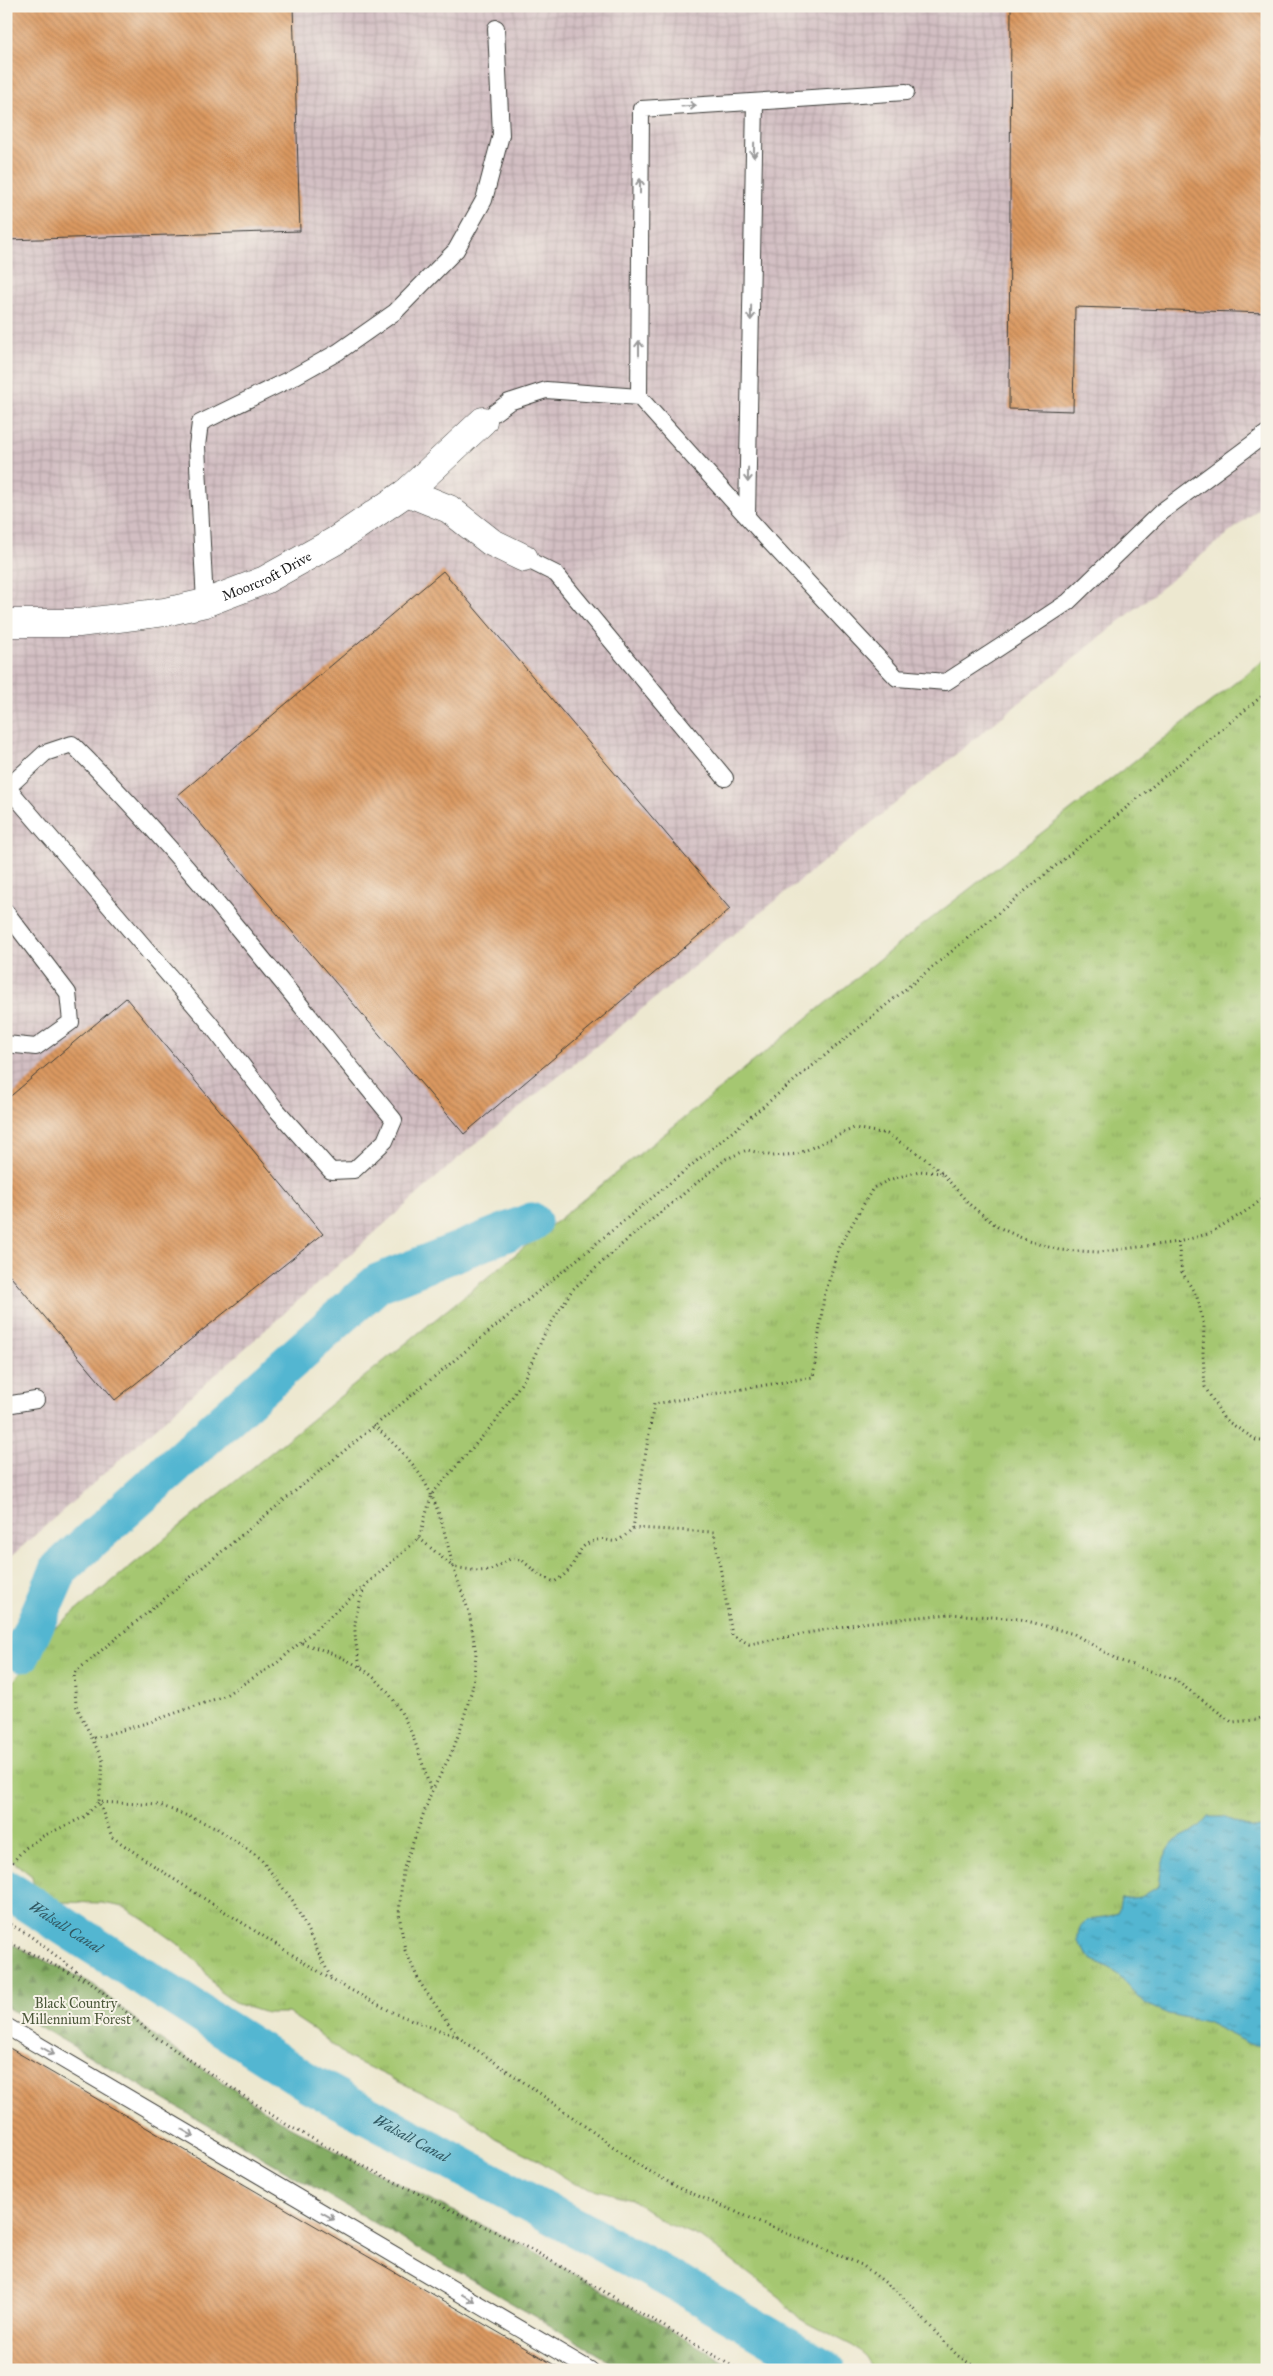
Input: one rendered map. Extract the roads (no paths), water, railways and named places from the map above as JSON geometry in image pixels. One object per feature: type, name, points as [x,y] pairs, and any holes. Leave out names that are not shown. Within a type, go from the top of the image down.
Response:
[{"type":"street","name":"Moorcroft Drive","points":[[6,623],[79,623],[124,619],[205,603],[265,580],[300,562],[407,492],[483,422]]},
{"type":"street","points":[[407,492],[449,509],[491,542],[524,558]]},
{"type":"lane","points":[[205,603],[197,446],[200,423],[290,379],[338,352],[396,312],[456,250],[484,200],[501,135],[496,28]]},
{"type":"lane","points":[[906,92],[641,109],[639,397],[897,678],[946,682],[1068,602],[1161,512],[1267,432]]},
{"type":"lane","points":[[747,516],[755,102]]},
{"type":"lane","points":[[483,422],[509,402],[546,390],[639,397]]},
{"type":"lane","points":[[524,558],[556,574],[725,778]]},
{"type":"lane","points":[[72,744],[124,795],[267,963],[394,1120],[386,1141],[354,1170],[331,1171],[275,1108],[208,1021],[7,789],[45,753],[72,744]]},
{"type":"lane","points":[[6,912],[68,993],[71,1022],[36,1047],[6,1044]]},
{"type":"lane","points":[[6,1405],[36,1400]]},
{"type":"lane","points":[[6,2026],[590,2370]]},
{"type":"water","points":[[1208,1817],[1224,1817],[1254,1829],[1267,1827],[1267,2047],[1250,2044],[1206,2022],[1168,2014],[1145,2004],[1112,1969],[1089,1958],[1078,1942],[1081,1925],[1086,1921],[1112,1915],[1118,1912],[1121,1899],[1141,1897],[1159,1886],[1163,1863],[1170,1846],[1199,1827]]},
{"type":"waterway","points":[[22,1653],[60,1568],[378,1283],[532,1222]]},
{"type":"waterway","name":"Walsall Canal","points":[[6,1889],[309,2083],[681,2285],[826,2370]]},
{"type":"park label","name":"Black Country Millennium Forest","points":[[76,2012]]}]
